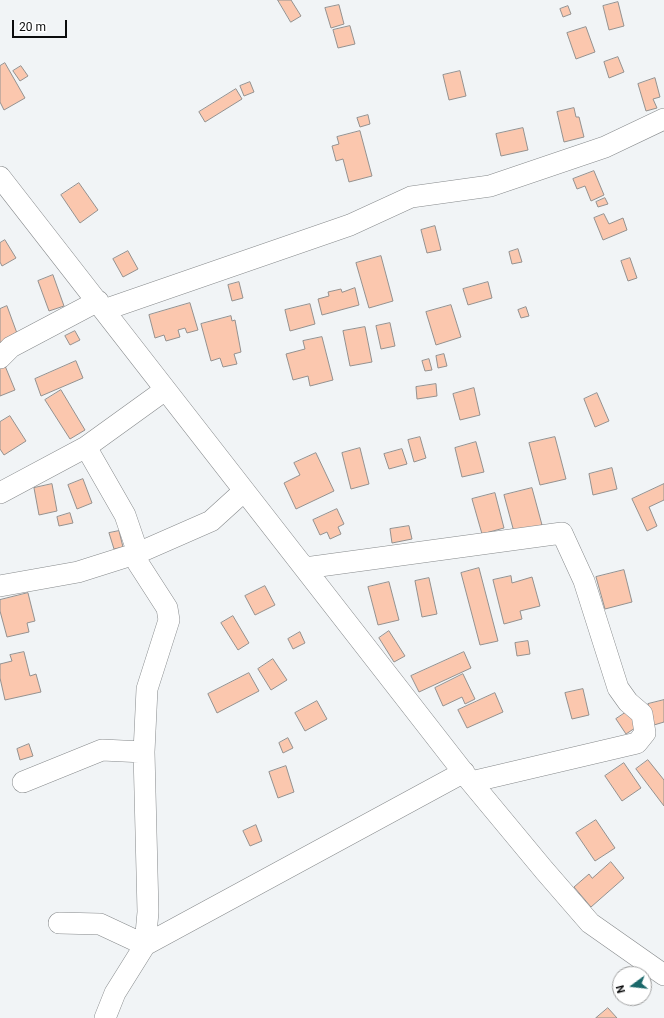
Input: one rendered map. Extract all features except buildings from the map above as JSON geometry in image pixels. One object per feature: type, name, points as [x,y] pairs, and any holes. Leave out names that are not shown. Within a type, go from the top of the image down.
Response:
[{"type":"street","points":[[0,358],[11,348],[101,306],[350,225],[411,196],[490,186],[605,147],[664,119]]},
{"type":"street","points":[[0,177],[468,777],[544,870],[590,922],[664,975]]},
{"type":"street","points":[[0,493],[86,447],[165,390]]},
{"type":"street","points":[[86,447],[125,515],[138,553],[138,563],[167,608],[169,620],[147,688],[144,752],[148,912],[144,946],[116,993],[105,1018]]},
{"type":"street","points":[[0,586],[78,572],[138,553],[210,521],[244,491]]},
{"type":"street","points":[[144,946],[468,777],[637,743],[645,733],[642,714],[628,702],[618,688],[584,581],[562,533],[305,568]]},
{"type":"street","points":[[22,782],[102,750],[144,752]]},
{"type":"street","points":[[59,923],[100,924],[144,946]]}]
